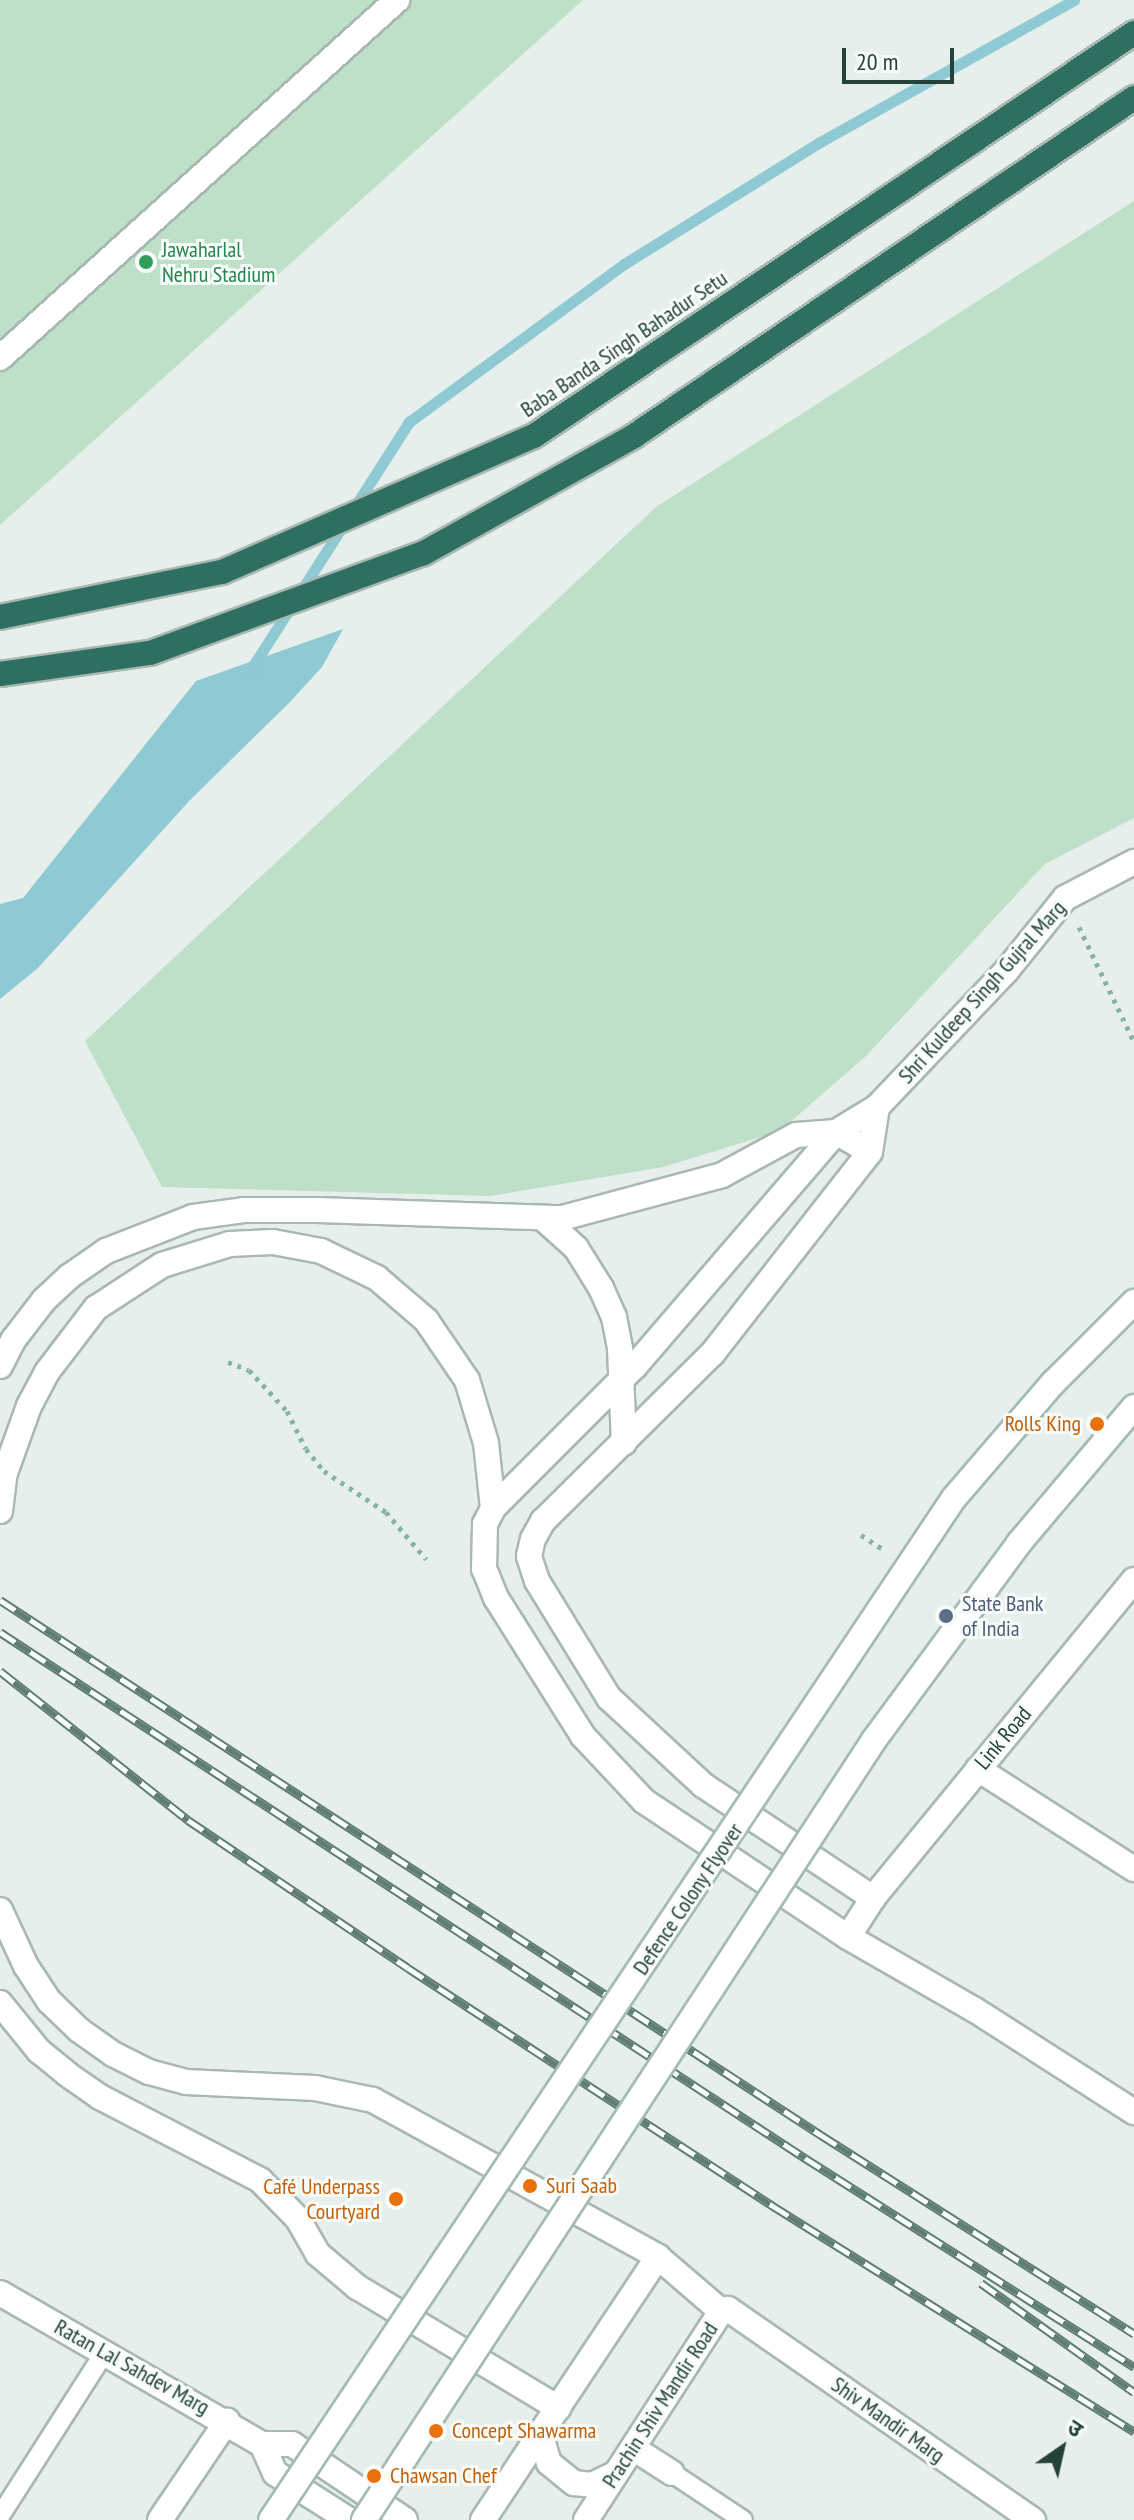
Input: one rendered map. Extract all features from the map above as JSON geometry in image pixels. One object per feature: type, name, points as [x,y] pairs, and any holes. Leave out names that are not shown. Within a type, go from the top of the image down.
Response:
[{"type":"highway","name":"Baba Banda Singh Bahadur Setu","points":[[0,617],[222,572],[534,436],[1134,33]]},
{"type":"highway","points":[[0,674],[150,653],[424,553],[634,436],[1134,98]]},
{"type":"street","points":[[0,358],[397,0]]},
{"type":"street","name":"Shri Kuldeep Singh Gujral Marg","points":[[836,1132],[877,1107],[1007,970],[1065,898],[1134,862]]},
{"type":"street","points":[[873,1898],[703,1785],[609,1698],[537,1581],[529,1556],[533,1539],[543,1521],[712,1354],[870,1152],[877,1107]]},
{"type":"street","points":[[0,1366],[14,1339],[44,1300],[70,1276],[106,1251],[193,1217],[244,1210],[317,1210],[545,1220],[722,1175],[796,1135],[836,1132],[870,1152]]},
{"type":"street","points":[[836,1132],[619,1383],[493,1508],[485,1524],[484,1569],[496,1598],[583,1736],[644,1801],[848,1937],[975,2010],[1134,2112]]},
{"type":"street","points":[[545,1220],[576,1248],[601,1288],[616,1328],[624,1443]]},
{"type":"street","points":[[0,1511],[5,1473],[29,1406],[47,1372],[96,1308],[162,1265],[230,1244],[273,1242],[321,1251],[377,1278],[426,1320],[467,1380],[486,1443],[493,1508]]},
{"type":"street","name":"Defence Colony Flyover","points":[[271,2520],[954,1498],[1053,1383],[1134,1302]]},
{"type":"street","points":[[364,2520],[874,1740],[1019,1543],[1134,1407]]},
{"type":"street","name":"Link Road","points":[[848,1937],[873,1898],[1134,1580]]},
{"type":"street","points":[[978,1769],[1134,1869]]},
{"type":"street","name":"Shiv Mandir Marg","points":[[0,1910],[26,1966],[49,2001],[79,2030],[113,2054],[149,2072],[186,2082],[315,2088],[373,2100],[658,2257],[732,2315],[1033,2520]]},
{"type":"street","points":[[0,2003],[39,2051],[100,2097],[260,2180],[298,2219],[318,2254],[357,2287],[558,2408]]},
{"type":"street","points":[[483,2520],[658,2257]]},
{"type":"street","name":"Ratan Lal Sahdev Marg","points":[[0,2293],[227,2421],[262,2444],[275,2473],[349,2520]]},
{"type":"street","name":"Prachin Shiv Mandir Road","points":[[586,2520],[633,2448],[732,2315]]},
{"type":"street","points":[[160,2520],[227,2421]]},
{"type":"street","points":[[540,2432],[549,2463],[574,2483],[592,2485],[615,2474]]},
{"type":"street","name":"Ratan Lal Sahdev Marg","points":[[262,2444],[292,2444],[405,2520]]},
{"type":"street","points":[[633,2448],[672,2473]]},
{"type":"lane","points":[[0,2516],[105,2352]]},
{"type":"lane","points":[[672,2473],[743,2520]]},
{"type":"path","points":[[1065,898],[1134,1042]]},
{"type":"path","points":[[228,1362],[249,1370],[287,1411],[306,1449],[324,1471],[386,1512],[426,1559]]},
{"type":"green space","name":"Jawaharlal Nehru Stadium","points":[[0,0],[583,0],[0,525]]},
{"type":"green space","points":[[1134,201],[1134,818],[1045,864],[866,1056],[780,1131],[663,1167],[490,1196],[162,1187],[85,1041],[656,507]]},
{"type":"water","points":[[343,629],[322,667],[288,704],[190,800],[38,968],[0,999],[0,904],[23,898],[196,681]]},
{"type":"waterway","points":[[352,511],[409,422],[624,264],[820,142],[1074,0]]},
{"type":"waterway","points":[[251,669],[343,525]]},
{"type":"railway","points":[[0,1600],[821,2135],[1134,2334]]},
{"type":"railway","points":[[0,1632],[805,2158],[1134,2367]]},
{"type":"railway","points":[[0,1671],[188,1820],[408,1968],[773,2206],[1134,2432]]},
{"type":"railway","points":[[981,2283],[1134,2392]]},
{"type":"place","name":"Jawaharlal Nehru Stadium","points":[[146,262]]},
{"type":"place","name":"Rolls King","points":[[1097,1424]]},
{"type":"place","name":"State Bank of India","points":[[946,1616]]},
{"type":"place","name":"Suri Saab","points":[[530,2186]]},
{"type":"place","name":"Café Underpass Courtyard","points":[[396,2199]]},
{"type":"place","name":"Concept Shawarma","points":[[436,2431]]},
{"type":"place","name":"Chawsan Chef","points":[[374,2476]]}]
